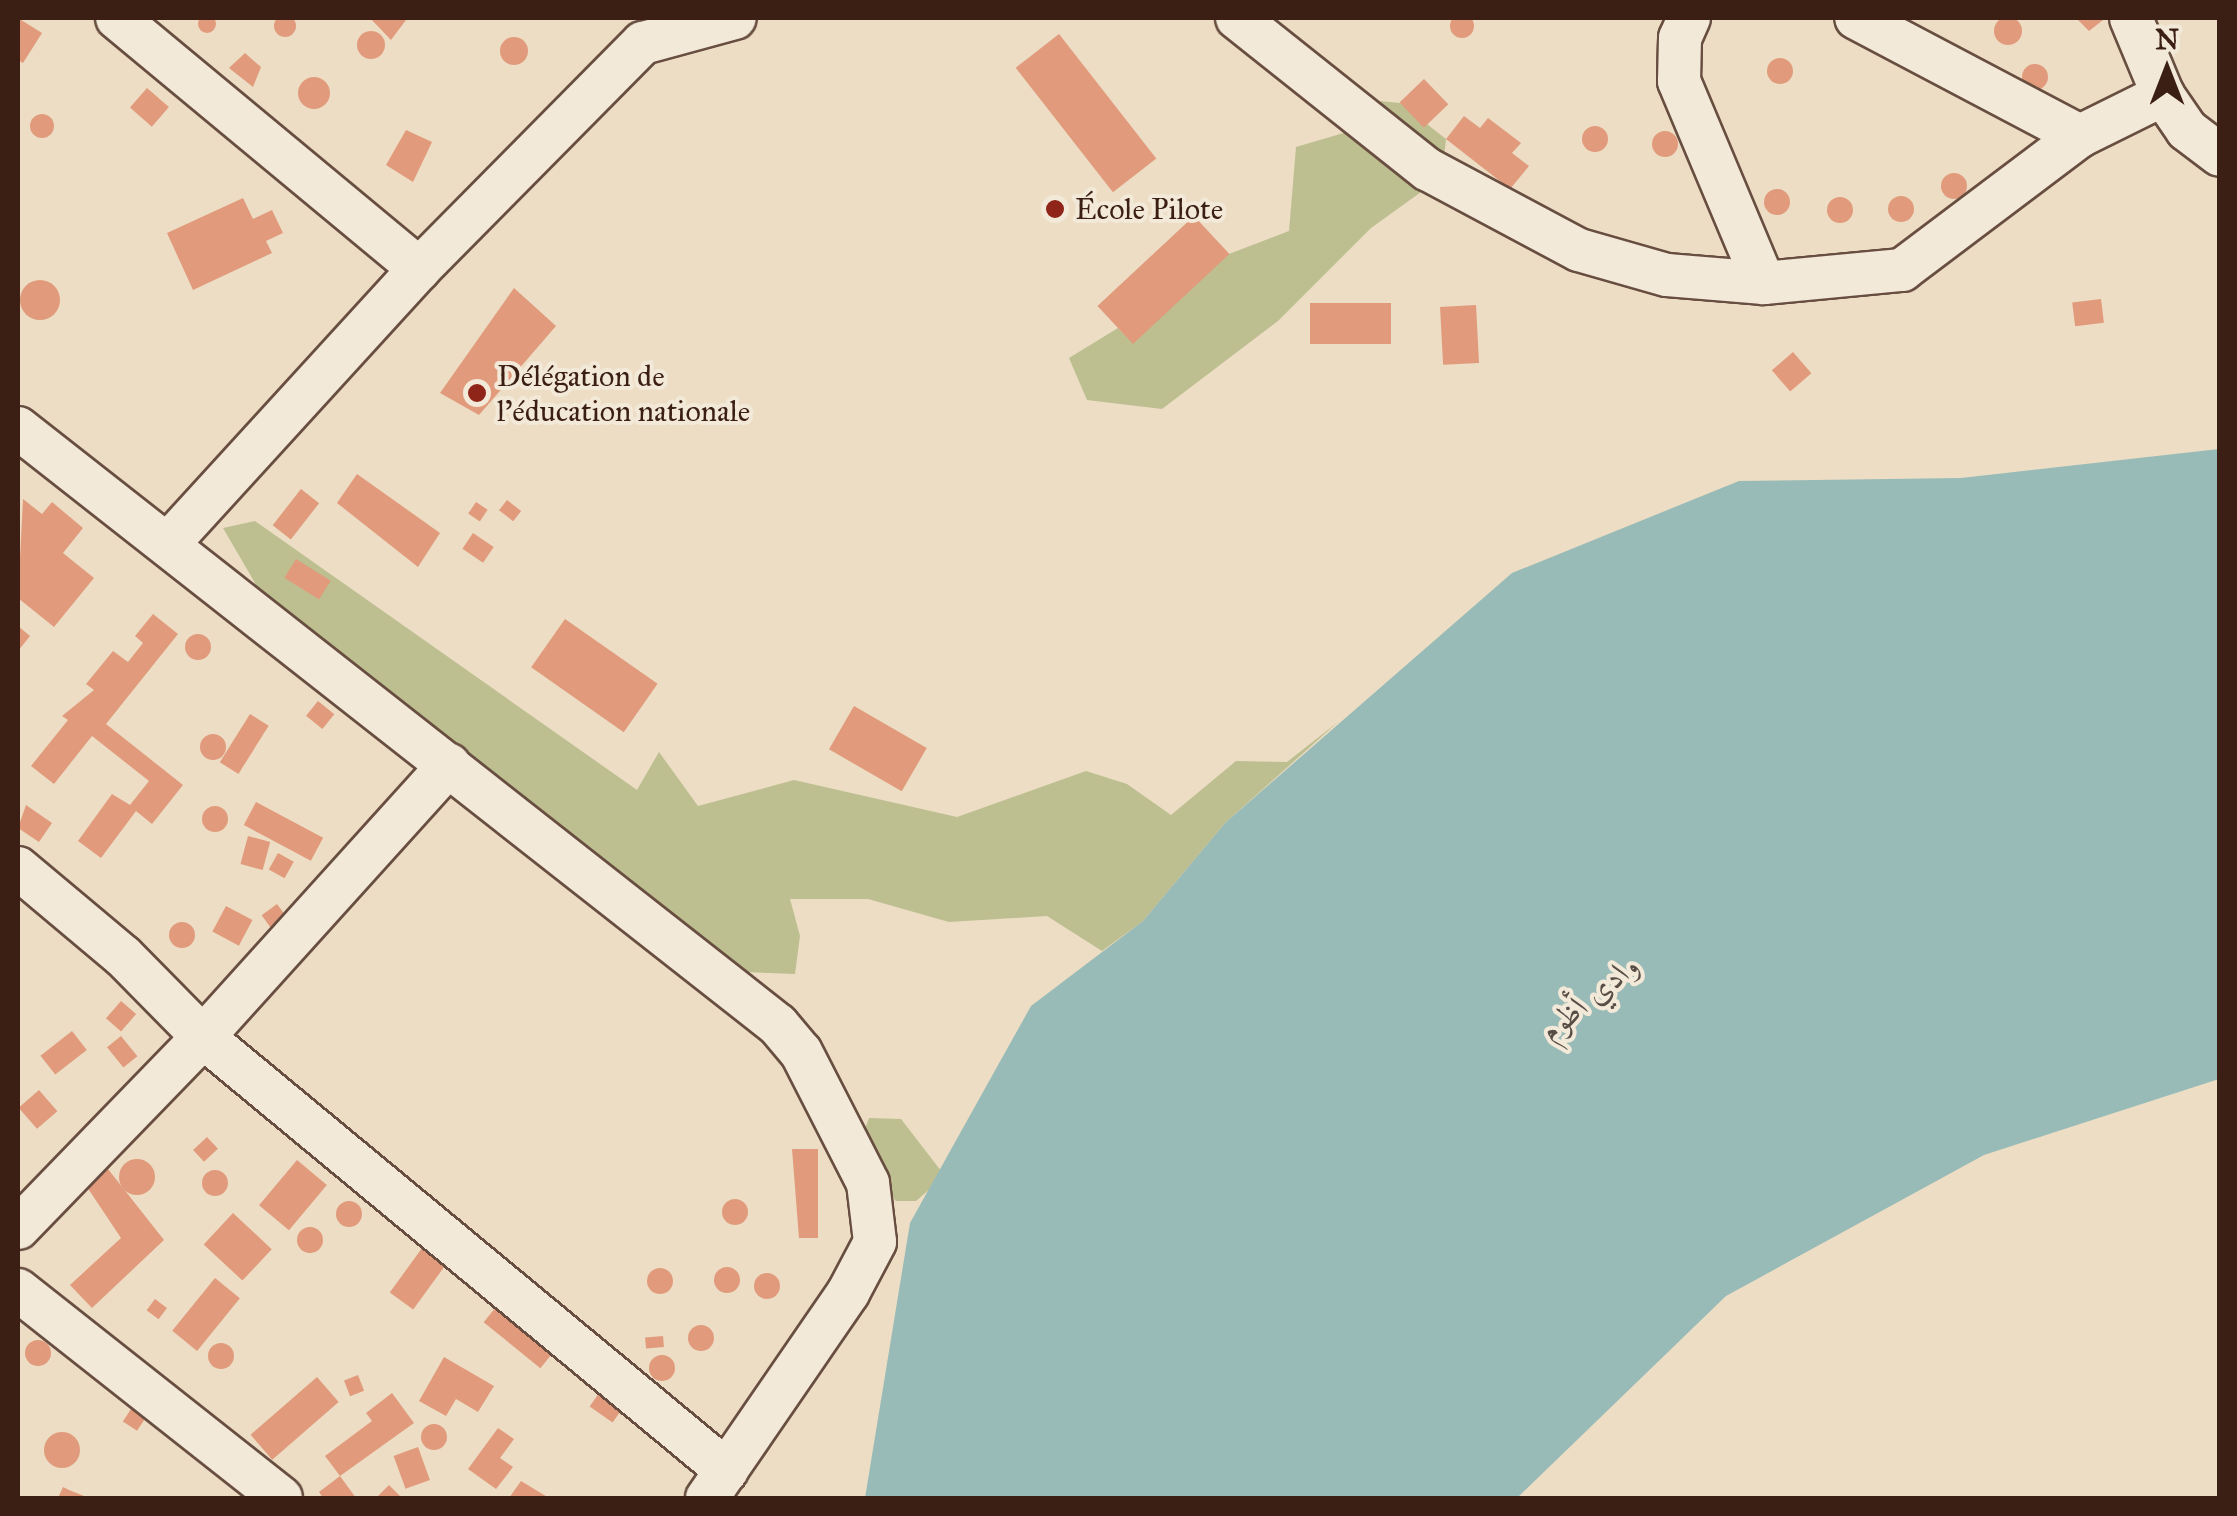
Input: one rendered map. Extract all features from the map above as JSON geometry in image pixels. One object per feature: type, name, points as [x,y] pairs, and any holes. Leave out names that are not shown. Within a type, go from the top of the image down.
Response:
[{"type":"street","points":[[118,18],[419,269]]},
{"type":"street","points":[[168,544],[419,269],[628,30],[735,18]]},
{"type":"street","points":[[1236,18],[1427,170],[1579,250],[1667,275],[1764,283],[1902,270],[2080,136],[2163,94]]},
{"type":"street","points":[[1689,18],[1680,38],[1679,81],[1764,283]]},
{"type":"street","points":[[1856,18],[2080,136]]},
{"type":"street","points":[[2131,18],[2163,94],[2187,130],[2220,155]]},
{"type":"street","points":[[18,428],[778,1025],[802,1052],[868,1183],[875,1242],[717,1485],[203,1037],[123,956],[18,868]]},
{"type":"street","points":[[18,1228],[203,1037],[449,765]]},
{"type":"street","points":[[18,1290],[282,1498]]},
{"type":"green space","points":[[1369,100],[1400,103],[1446,139],[1442,177],[1371,228],[1278,321],[1162,409],[1087,400],[1069,358],[1118,328],[1132,342],[1229,254],[1289,231],[1296,147],[1347,132]]},
{"type":"green space","points":[[255,521],[637,790],[659,752],[698,806],[794,780],[957,817],[1086,771],[1127,784],[1171,815],[1236,761],[1287,762],[1338,722],[1226,822],[1143,921],[1102,951],[1047,916],[949,922],[868,899],[790,899],[800,936],[795,974],[746,972],[604,860],[284,633],[223,528]]},
{"type":"green space","points":[[869,1118],[901,1119],[945,1176],[916,1201],[896,1201],[855,1157]]},
{"type":"water","name":"وادي أظوم","points":[[2219,449],[2219,1079],[1984,1155],[1726,1296],[1517,1498],[865,1498],[910,1223],[1031,1006],[1143,921],[1226,822],[1512,573],[1739,481],[1961,478]]},
{"type":"building","points":[[1462,14],[1474,26],[1462,38],[1450,26]]},
{"type":"building","points":[[207,15],[216,24],[207,33],[198,24]]},
{"type":"building","points":[[285,15],[296,26],[285,37],[274,26]]},
{"type":"building","points":[[2008,17],[2018,21],[2022,31],[2018,41],[2008,45],[1998,41],[1994,31],[1998,21]]},
{"type":"building","points":[[18,18],[42,33],[23,63],[18,60]]},
{"type":"building","points":[[370,18],[404,18],[406,20],[391,40]]},
{"type":"building","points":[[2076,18],[2103,18],[2103,20],[2089,31]]},
{"type":"building","points":[[371,31],[381,35],[385,45],[381,55],[371,59],[361,55],[357,45],[361,35]]},
{"type":"building","points":[[1059,34],[1156,159],[1113,192],[1016,68]]},
{"type":"building","points":[[514,37],[524,41],[528,51],[524,61],[514,65],[504,61],[500,51],[504,41]]},
{"type":"building","points":[[245,53],[261,67],[253,87],[229,68]]},
{"type":"building","points":[[1780,58],[1789,62],[1793,71],[1789,80],[1780,84],[1771,80],[1767,71],[1771,62]]},
{"type":"building","points":[[2035,64],[2044,68],[2048,77],[2044,86],[2035,90],[2026,86],[2022,77],[2026,68]]},
{"type":"building","points":[[314,77],[326,81],[330,93],[326,105],[314,109],[302,105],[298,93],[302,81]]},
{"type":"building","points":[[1424,79],[1448,104],[1424,128],[1400,103]]},
{"type":"building","points":[[147,88],[169,107],[152,127],[130,108]]},
{"type":"building","points":[[42,114],[54,126],[42,138],[30,126]]},
{"type":"building","points":[[1464,116],[1480,128],[1488,118],[1521,143],[1512,153],[1529,166],[1510,189],[1446,139]]},
{"type":"building","points":[[1595,126],[1604,130],[1608,139],[1604,148],[1595,152],[1586,148],[1582,139],[1586,130]]},
{"type":"building","points":[[406,130],[432,142],[413,182],[386,165]]},
{"type":"building","points":[[1665,131],[1674,135],[1678,144],[1674,153],[1665,157],[1656,153],[1652,144],[1656,135]]},
{"type":"building","points":[[1954,173],[1963,177],[1967,186],[1963,195],[1954,199],[1945,195],[1941,186],[1945,177]]},
{"type":"building","points":[[1777,189],[1786,193],[1790,202],[1786,211],[1777,215],[1768,211],[1764,202],[1768,193]]},
{"type":"building","points":[[1901,196],[1910,200],[1914,209],[1910,218],[1901,222],[1892,218],[1888,209],[1892,200]]},
{"type":"building","points":[[1840,197],[1849,201],[1853,210],[1849,219],[1840,223],[1831,219],[1827,210],[1831,201]]},
{"type":"building","points":[[243,198],[253,219],[272,210],[283,233],[266,241],[272,253],[193,290],[167,233]]},
{"type":"building","points":[[1194,216],[1229,254],[1133,344],[1097,306]]},
{"type":"building","points":[[40,280],[54,286],[60,300],[54,314],[40,320],[26,314],[20,300],[26,286]]},
{"type":"building","points":[[514,288],[556,326],[479,415],[440,393]]},
{"type":"building","points":[[2101,299],[2104,323],[2075,326],[2072,303]]},
{"type":"building","points":[[1310,303],[1391,303],[1391,344],[1310,344]]},
{"type":"building","points":[[1476,305],[1479,363],[1443,365],[1440,307]]},
{"type":"building","points":[[1793,352],[1811,373],[1790,392],[1772,370]]},
{"type":"building","points":[[357,474],[440,533],[418,567],[337,503]]},
{"type":"building","points":[[301,489],[319,503],[291,539],[273,525]]},
{"type":"building","points":[[23,499],[42,514],[52,502],[83,528],[63,553],[94,578],[54,627],[18,598]]},
{"type":"building","points":[[507,500],[521,511],[513,521],[499,510]]},
{"type":"building","points":[[476,502],[488,510],[480,521],[468,514]]},
{"type":"building","points":[[473,533],[494,547],[483,563],[462,549]]},
{"type":"building","points":[[296,559],[331,581],[319,599],[284,578]]},
{"type":"building","points":[[153,614],[178,634],[106,724],[183,785],[152,824],[136,811],[101,858],[78,841],[112,794],[130,805],[149,781],[92,736],[54,784],[31,766],[68,720],[62,716],[94,690],[86,684],[113,651],[128,662],[143,643],[135,636]]},
{"type":"building","points":[[565,619],[658,684],[624,732],[531,667]]},
{"type":"building","points":[[18,626],[30,636],[18,651]]},
{"type":"building","points":[[198,634],[207,638],[211,647],[207,656],[198,660],[189,656],[185,647],[189,638]]},
{"type":"building","points":[[318,701],[334,714],[322,729],[306,716]]},
{"type":"building","points":[[854,706],[927,748],[902,791],[829,749]]},
{"type":"building","points":[[250,714],[269,726],[238,774],[220,762]]},
{"type":"building","points":[[213,734],[222,738],[226,747],[222,756],[213,760],[204,756],[200,747],[204,738]]},
{"type":"building","points":[[256,802],[323,838],[311,861],[244,825]]},
{"type":"building","points":[[26,805],[52,823],[39,842],[18,828]]},
{"type":"building","points":[[215,806],[224,810],[228,819],[224,828],[215,832],[206,828],[202,819],[206,810]]},
{"type":"building","points":[[248,836],[270,842],[263,870],[240,864]]},
{"type":"building","points":[[278,853],[294,862],[285,878],[269,870]]},
{"type":"building","points":[[277,904],[288,919],[273,931],[262,915]]},
{"type":"building","points":[[226,906],[252,920],[239,946],[212,932]]},
{"type":"building","points":[[182,922],[191,926],[195,935],[191,944],[182,948],[173,944],[169,935],[173,926]]},
{"type":"building","points":[[121,1001],[136,1014],[121,1031],[106,1018]]},
{"type":"building","points":[[72,1031],[87,1050],[55,1075],[40,1056]]},
{"type":"building","points":[[121,1036],[137,1056],[123,1068],[107,1047]]},
{"type":"building","points":[[39,1090],[57,1111],[37,1129],[19,1108]]},
{"type":"building","points":[[207,1137],[218,1149],[204,1162],[193,1150]]},
{"type":"building","points":[[792,1149],[818,1149],[818,1238],[799,1238]]},
{"type":"building","points":[[137,1159],[150,1164],[155,1177],[150,1190],[137,1195],[124,1190],[119,1177],[124,1164]]},
{"type":"building","points":[[297,1160],[327,1185],[289,1230],[259,1205]]},
{"type":"building","points":[[108,1169],[164,1240],[92,1308],[70,1285],[121,1238],[85,1184]]},
{"type":"building","points":[[215,1170],[224,1174],[228,1183],[224,1192],[215,1196],[206,1192],[202,1183],[206,1174]]},
{"type":"building","points":[[735,1199],[744,1203],[748,1212],[744,1221],[735,1225],[726,1221],[722,1212],[726,1203]]},
{"type":"building","points":[[349,1201],[358,1205],[362,1214],[358,1223],[349,1227],[340,1223],[336,1214],[340,1205]]},
{"type":"building","points":[[233,1213],[272,1249],[242,1281],[204,1244]]},
{"type":"building","points":[[310,1227],[319,1231],[323,1240],[319,1249],[310,1253],[301,1249],[297,1240],[301,1231]]},
{"type":"building","points":[[425,1244],[448,1261],[413,1310],[390,1293]]},
{"type":"building","points":[[727,1267],[736,1271],[740,1280],[736,1289],[727,1293],[718,1289],[714,1280],[718,1271]]},
{"type":"building","points":[[660,1268],[669,1272],[673,1281],[669,1290],[660,1294],[651,1290],[647,1281],[651,1272]]},
{"type":"building","points":[[767,1273],[776,1277],[780,1286],[776,1295],[767,1299],[758,1295],[754,1286],[758,1277]]},
{"type":"building","points":[[215,1278],[240,1298],[197,1351],[172,1331]]},
{"type":"building","points":[[155,1299],[167,1308],[159,1319],[147,1310]]},
{"type":"building","points":[[500,1302],[557,1348],[540,1368],[484,1322]]},
{"type":"building","points":[[701,1325],[710,1329],[714,1338],[710,1347],[701,1351],[692,1347],[688,1338],[692,1329]]},
{"type":"building","points":[[663,1336],[664,1347],[646,1349],[645,1338]]},
{"type":"building","points":[[38,1340],[47,1344],[51,1353],[47,1362],[38,1366],[29,1362],[25,1353],[29,1344]]},
{"type":"building","points":[[221,1343],[230,1347],[234,1356],[230,1365],[221,1369],[212,1365],[208,1356],[212,1347]]},
{"type":"building","points":[[662,1355],[671,1359],[675,1368],[671,1377],[662,1381],[653,1377],[649,1368],[653,1359]]},
{"type":"building","points":[[444,1357],[494,1386],[478,1412],[456,1399],[446,1416],[419,1401]]},
{"type":"building","points":[[358,1375],[364,1391],[350,1396],[344,1380]]},
{"type":"building","points":[[317,1377],[339,1402],[272,1460],[251,1435]]},
{"type":"building","points":[[604,1386],[627,1402],[613,1423],[590,1406]]},
{"type":"building","points":[[392,1393],[414,1423],[340,1476],[325,1456],[372,1421],[366,1413]]},
{"type":"building","points":[[131,1409],[145,1418],[137,1431],[123,1422]]},
{"type":"building","points":[[434,1424],[443,1428],[447,1437],[443,1446],[434,1450],[425,1446],[421,1437],[425,1428]]},
{"type":"building","points":[[498,1428],[514,1439],[500,1458],[513,1467],[496,1489],[468,1469]]},
{"type":"building","points":[[62,1432],[75,1437],[80,1450],[75,1463],[62,1468],[49,1463],[44,1450],[49,1437]]},
{"type":"building","points":[[418,1447],[430,1480],[406,1489],[394,1456]]},
{"type":"building","points":[[340,1476],[356,1498],[323,1498],[319,1492]]},
{"type":"building","points":[[521,1481],[549,1498],[509,1498]]},
{"type":"building","points":[[389,1485],[400,1496],[376,1498]]},
{"type":"building","points":[[63,1487],[69,1490],[89,1498],[58,1498]]},
{"type":"place","name":"École Pilote","points":[[1055,209]]},
{"type":"place","name":"Délégation de l'éducation nationale","points":[[477,393]]}]
